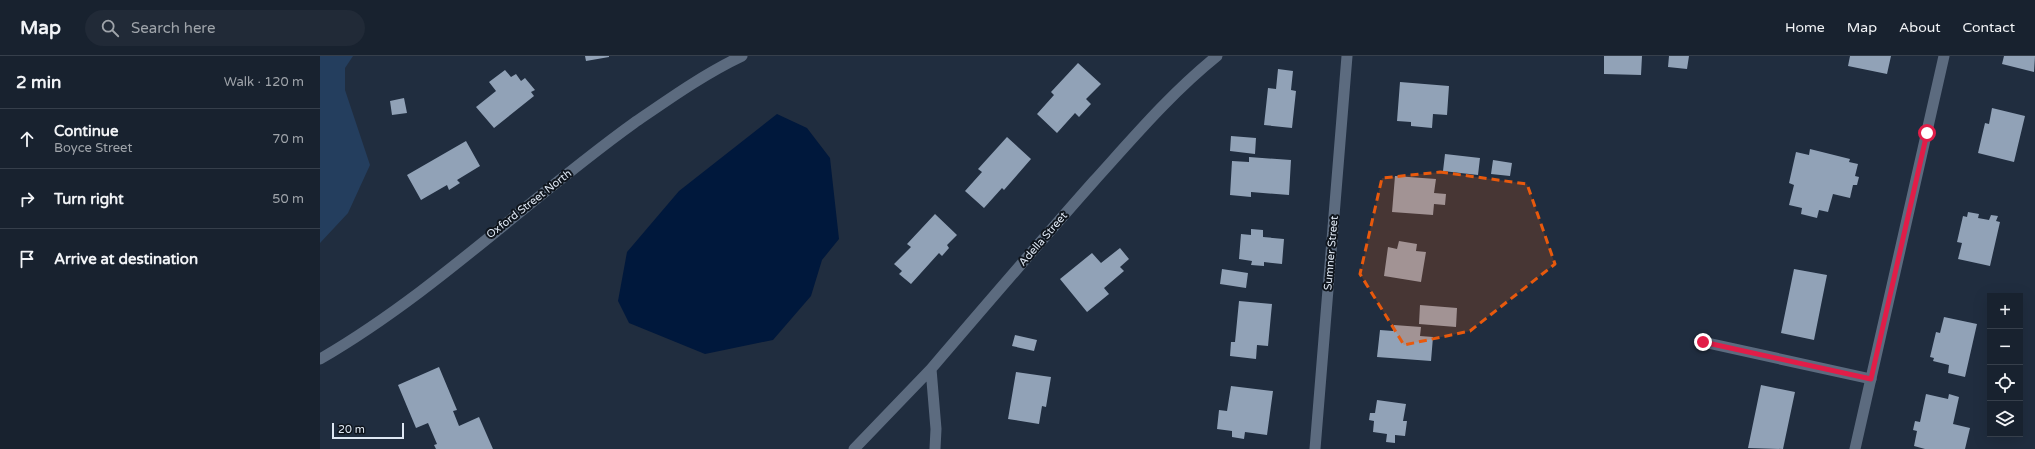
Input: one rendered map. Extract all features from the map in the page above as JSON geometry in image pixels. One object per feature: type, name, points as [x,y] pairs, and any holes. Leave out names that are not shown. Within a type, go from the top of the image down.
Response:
[{"type":"street","name":"Oxford Street North","points":[[320,359],[350,341],[415,296],[620,133],[670,98],[723,65],[742,56]]},
{"type":"street","name":"Adella Street","points":[[854,449],[931,369],[1033,250],[1155,113],[1192,76],[1217,56]]},
{"type":"street","name":"Sumner Street","points":[[1315,449],[1347,56]]},
{"type":"street","points":[[1855,449],[1944,56]]},
{"type":"street","points":[[1703,342],[1871,379]]},
{"type":"street","points":[[931,369],[936,429],[935,449]]},
{"type":"highlighted area","points":[[1440,172],[1527,184],[1555,264],[1470,331],[1404,345],[1360,274],[1382,178]]},
{"type":"shaded area","points":[[320,56],[353,56],[345,68],[345,90],[370,165],[348,213],[320,243]]},
{"type":"shaded area","points":[[777,114],[807,128],[830,158],[839,239],[822,260],[811,296],[773,340],[705,354],[629,323],[618,301],[627,252],[679,191]]},
{"type":"building","points":[[585,56],[609,56],[609,57],[586,61]]},
{"type":"building","points":[[1604,56],[1642,56],[1641,75],[1604,74]]},
{"type":"building","points":[[1669,56],[1689,56],[1687,69],[1668,67]]},
{"type":"building","points":[[1850,56],[1891,56],[1887,74],[1848,66]]},
{"type":"building","points":[[2004,56],[2035,56],[2034,72],[2002,64]]},
{"type":"building","points":[[1078,63],[1101,84],[1086,99],[1091,104],[1079,117],[1075,113],[1057,133],[1037,114],[1054,95],[1051,92]]},
{"type":"building","points":[[1278,69],[1293,71],[1291,90],[1296,91],[1292,128],[1264,125],[1268,88],[1276,89]]},
{"type":"building","points":[[505,70],[511,77],[516,74],[521,81],[525,78],[535,90],[531,92],[534,96],[494,128],[476,107],[496,91],[489,82]]},
{"type":"building","points":[[1400,82],[1449,86],[1447,115],[1433,114],[1432,128],[1411,126],[1411,122],[1397,121]]},
{"type":"building","points":[[404,98],[407,113],[392,115],[390,101]]},
{"type":"building","points":[[1992,108],[2025,116],[2014,162],[1978,153],[1985,123],[1989,124]]},
{"type":"building","points":[[1231,136],[1256,138],[1255,154],[1230,151]]},
{"type":"building","points":[[1007,137],[1031,159],[1004,190],[1002,188],[984,208],[965,191],[982,172],[978,169]]},
{"type":"building","points":[[466,141],[480,166],[457,180],[460,183],[449,190],[447,185],[421,200],[407,175]]},
{"type":"building","points":[[1810,149],[1850,159],[1849,162],[1858,164],[1855,176],[1859,177],[1857,185],[1853,185],[1850,198],[1833,194],[1828,212],[1819,210],[1817,218],[1801,214],[1802,208],[1789,205],[1794,185],[1789,183],[1796,152],[1809,155]]},
{"type":"building","points":[[1445,154],[1480,158],[1478,175],[1443,171]]},
{"type":"building","points":[[1249,157],[1291,160],[1289,195],[1251,192],[1251,197],[1230,195],[1232,161],[1249,162]]},
{"type":"building","points":[[1493,160],[1512,163],[1510,176],[1491,174]]},
{"type":"building","points":[[1395,176],[1436,179],[1434,193],[1446,194],[1445,205],[1434,204],[1433,215],[1392,212]]},
{"type":"building","points":[[1968,212],[1979,214],[1978,218],[1989,220],[1991,215],[1998,216],[1996,221],[2000,222],[1990,266],[1958,259],[1962,243],[1957,242],[1963,216],[1967,217]]},
{"type":"building","points":[[935,214],[957,235],[947,245],[949,248],[942,256],[939,253],[911,284],[899,274],[902,271],[894,264],[911,247],[907,244]]},
{"type":"building","points":[[1251,229],[1263,230],[1263,237],[1284,239],[1282,264],[1264,262],[1264,266],[1251,265],[1252,261],[1239,259],[1241,234],[1251,235]]},
{"type":"building","points":[[1399,241],[1417,244],[1416,251],[1426,252],[1421,282],[1384,276],[1388,247],[1397,249]]},
{"type":"building","points":[[1120,248],[1129,259],[1120,267],[1124,271],[1104,288],[1109,294],[1087,312],[1060,279],[1092,253],[1101,263]]},
{"type":"building","points":[[1222,269],[1248,273],[1246,288],[1220,284]]},
{"type":"building","points":[[1794,269],[1827,275],[1814,340],[1781,333]]},
{"type":"building","points":[[1239,301],[1272,304],[1268,346],[1257,345],[1256,359],[1230,356],[1231,342],[1235,342]]},
{"type":"building","points":[[1420,305],[1457,308],[1456,327],[1419,324]]},
{"type":"building","points":[[1944,317],[1977,324],[1965,377],[1948,373],[1949,365],[1933,361],[1934,358],[1930,357],[1936,332],[1940,333]]},
{"type":"building","points":[[1394,325],[1421,327],[1420,336],[1433,337],[1431,361],[1377,357],[1380,330],[1393,331]]},
{"type":"building","points":[[1015,335],[1037,340],[1034,351],[1012,346]]},
{"type":"building","points":[[439,367],[457,410],[453,411],[459,426],[479,417],[493,449],[436,449],[434,445],[437,444],[428,423],[416,428],[398,385]]},
{"type":"building","points":[[1016,372],[1051,377],[1046,407],[1042,406],[1039,424],[1008,419]]},
{"type":"building","points":[[1761,385],[1795,392],[1783,449],[1748,448]]},
{"type":"building","points":[[1231,386],[1273,391],[1267,435],[1245,432],[1244,439],[1232,437],[1232,431],[1217,429],[1219,410],[1227,411]]},
{"type":"building","points":[[1926,394],[1948,399],[1949,394],[1959,397],[1953,424],[1970,428],[1965,449],[1925,449],[1914,446],[1917,431],[1913,430],[1915,421],[1920,422]]},
{"type":"building","points":[[1377,400],[1406,404],[1403,421],[1407,421],[1405,436],[1395,435],[1395,443],[1386,442],[1387,434],[1373,432],[1374,421],[1369,420],[1370,413],[1375,413]]},
{"type":"route","points":[[1703,342],[1871,379],[1927,133]]}]
